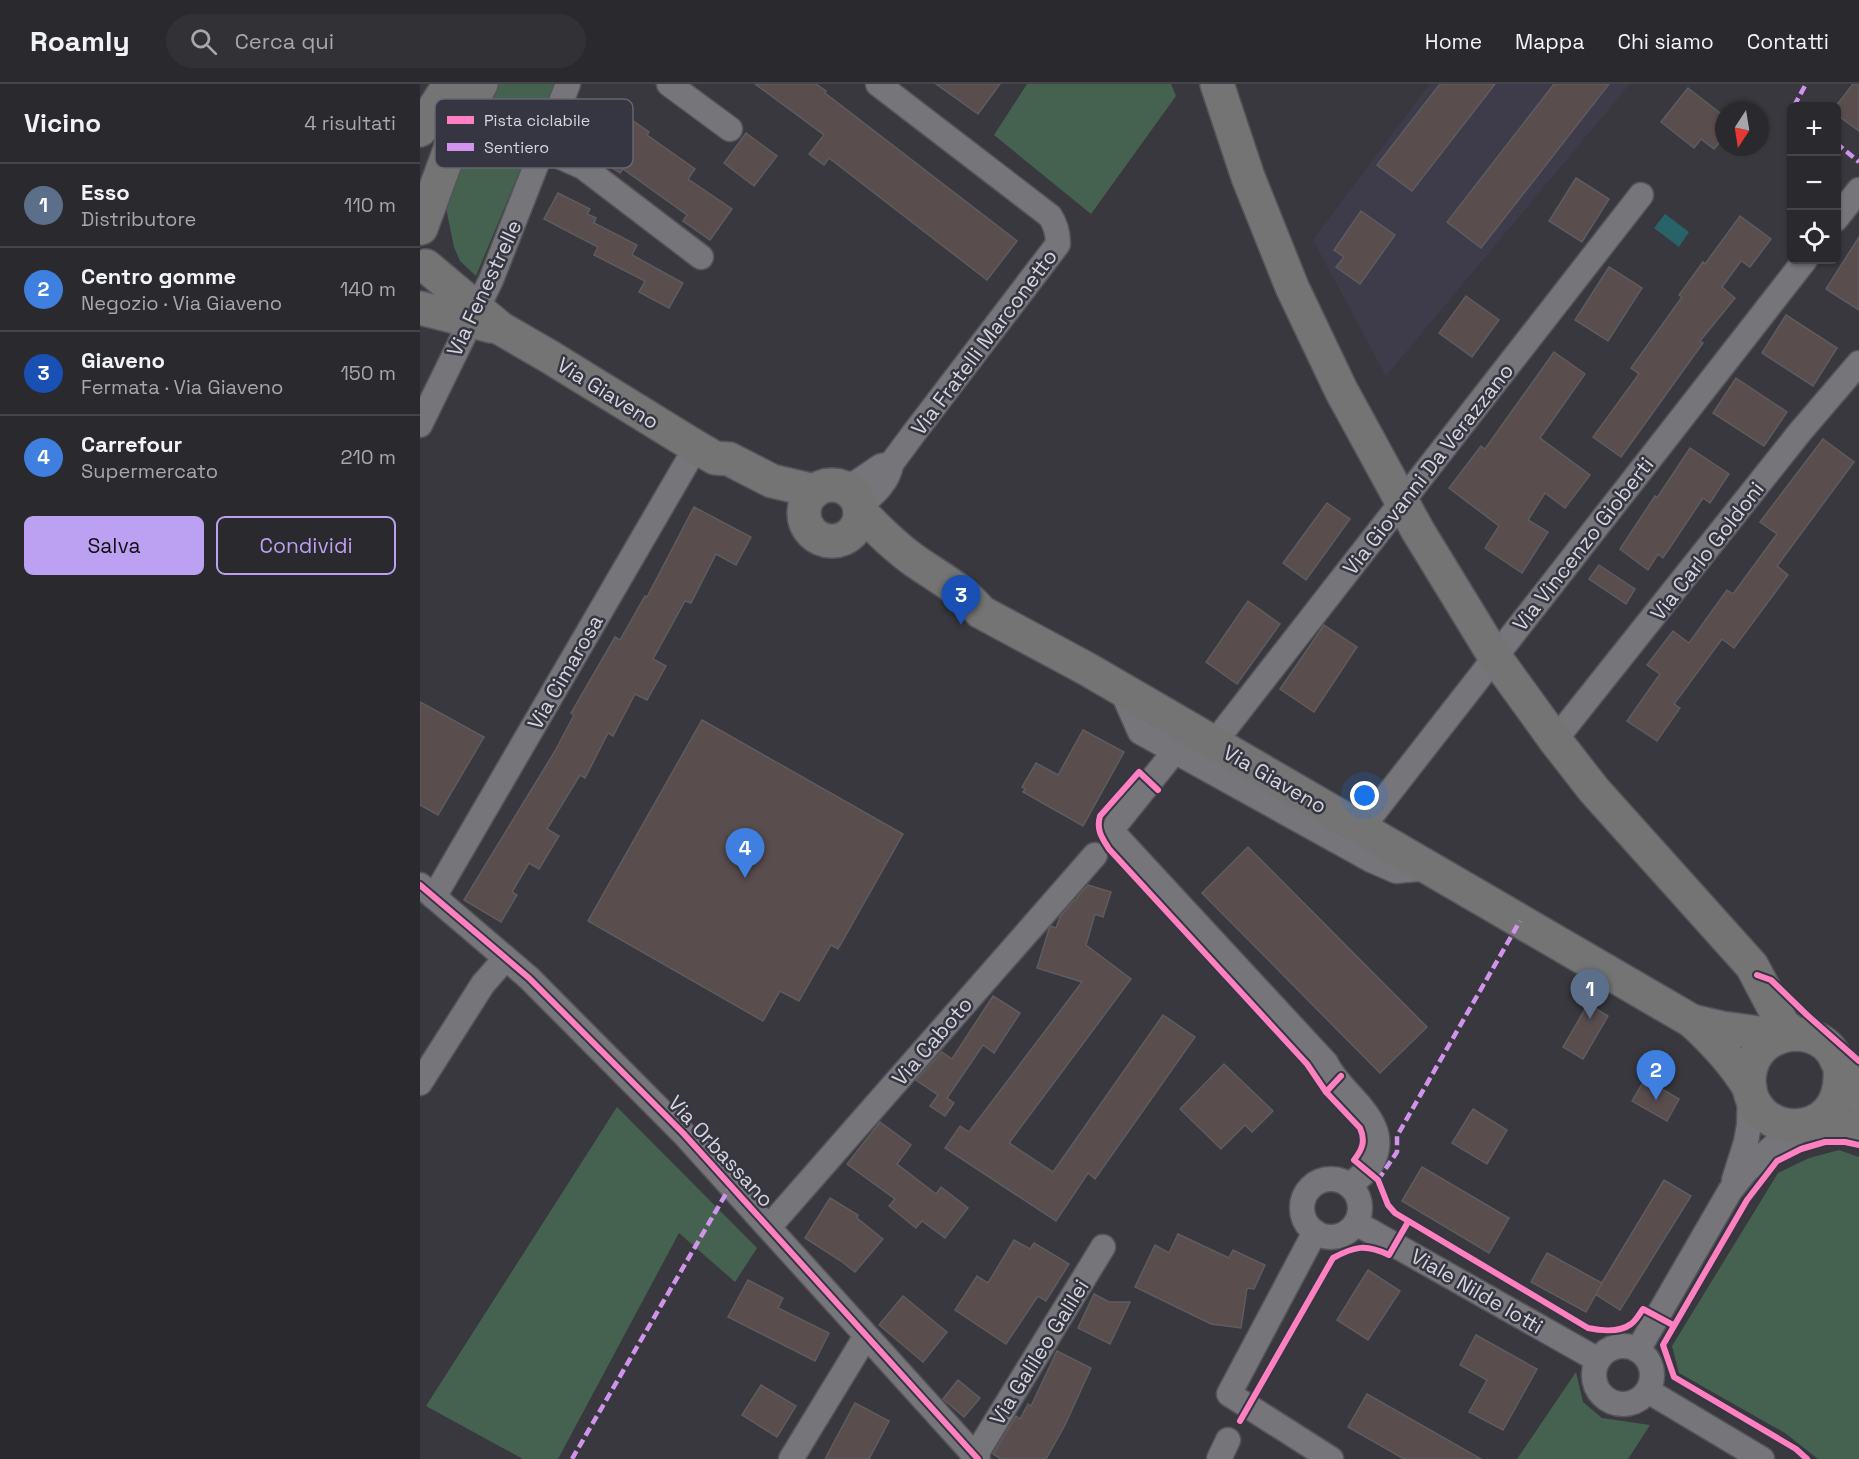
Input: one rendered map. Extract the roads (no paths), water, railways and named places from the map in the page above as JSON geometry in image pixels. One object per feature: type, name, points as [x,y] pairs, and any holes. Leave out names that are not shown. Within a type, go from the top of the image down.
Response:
[{"type":"main road","points":[[440,99],[450,84]]},
{"type":"main road","points":[[473,99],[481,84]]},
{"type":"main road","points":[[1217,84],[1248,177],[1292,287],[1341,390],[1401,502],[1495,657],[1594,790],[1752,966],[1788,1035],[1766,1044],[1755,1058],[1750,1071],[1750,1089]]},
{"type":"main road","points":[[420,130],[435,107]]},
{"type":"main road","points":[[423,273],[426,244],[421,227],[443,168]]},
{"type":"main road","name":"Via Giaveno","points":[[423,273],[483,319],[550,357],[705,452],[729,459],[772,480],[837,503],[913,560],[970,598],[981,612]]},
{"type":"main road","name":"Via Giaveno","points":[[420,308],[483,319]]},
{"type":"main road","name":"Via Giaveno","points":[[837,503],[808,529],[817,537],[837,541],[864,551],[962,610],[981,612],[1121,689],[1692,1021],[1726,1054],[1750,1089],[1757,1106],[1775,1121],[1787,1125],[1799,1126],[1814,1122],[1859,1128]]},
{"type":"main road","name":"Via Giaveno","points":[[1692,1021],[1722,1028],[1812,1037],[1824,1043],[1835,1055],[1840,1069],[1859,1096]]},
{"type":"main road","points":[[1814,1122],[1829,1111],[1839,1095],[1842,1083],[1840,1069]]},
{"type":"street","name":"Via Fenestrelle","points":[[562,99],[568,84]]},
{"type":"street","points":[[669,84],[730,129]]},
{"type":"street","name":"Via Fratelli Marconetto","points":[[837,503],[875,494],[890,473],[891,464],[1058,244],[1055,224],[1045,211],[878,84]]},
{"type":"street","name":"Via Fenestrelle","points":[[420,425],[483,319],[491,280],[535,168]]},
{"type":"street","points":[[584,168],[701,257]]},
{"type":"street","points":[[1841,213],[1859,190]]},
{"type":"street","name":"Via Giovanni Da Verazzano","points":[[1214,743],[1641,195]]},
{"type":"street","name":"Via Vincenzo Gioberti","points":[[1361,829],[1802,264]]},
{"type":"street","name":"Via Carlo Goldoni","points":[[1555,740],[1800,432],[1859,363]]},
{"type":"street","name":"Via Cimarosa","points":[[427,891],[705,452]]},
{"type":"street","points":[[1121,689],[1140,732],[1371,860],[1396,871],[1429,868]]},
{"type":"street","points":[[1175,751],[1117,823],[1114,830],[1116,836],[1326,1063],[1332,1075],[1370,1118],[1377,1133],[1378,1142],[1370,1166],[1350,1186]]},
{"type":"street","name":"Via Caboto","points":[[769,1227],[1095,855]]},
{"type":"street","name":"Via Orbassano","points":[[427,891],[529,978],[675,1125],[975,1458]]},
{"type":"street","points":[[420,1083],[483,984],[505,959]]},
{"type":"street","points":[[1730,1191],[1746,1142],[1750,1089]]},
{"type":"street","points":[[1638,1350],[1730,1191],[1746,1171],[1776,1144],[1814,1122]]},
{"type":"street","points":[[1332,1178],[1345,1182],[1358,1197],[1360,1203],[1356,1223],[1347,1232],[1334,1237],[1315,1233],[1306,1223],[1301,1211],[1303,1198],[1309,1187],[1320,1180],[1332,1178]]},
{"type":"street","name":"Viale Nilde Iotti","points":[[1356,1223],[1598,1360]]},
{"type":"street","points":[[1315,1233],[1229,1394],[1331,1459]]},
{"type":"street","name":"Via Galileo Galilei","points":[[975,1458],[1104,1248]]},
{"type":"street","points":[[791,1459],[867,1336]]},
{"type":"street","points":[[1624,1346],[1638,1350],[1651,1365],[1652,1380],[1648,1391],[1631,1404],[1615,1404],[1601,1396],[1595,1386],[1594,1372],[1598,1360],[1604,1353],[1615,1347],[1624,1346]]},
{"type":"street","points":[[1648,1391],[1762,1459]]},
{"type":"water","points":[[1665,214],[1689,232],[1679,247],[1654,228]]},
{"type":"place","name":"Giaveno","points":[[961,625]]},
{"type":"place","name":"Carrefour","points":[[745,878]]},
{"type":"place","name":"Esso","points":[[1590,1019]]},
{"type":"place","name":"Centro gomme","points":[[1656,1100]]}]
